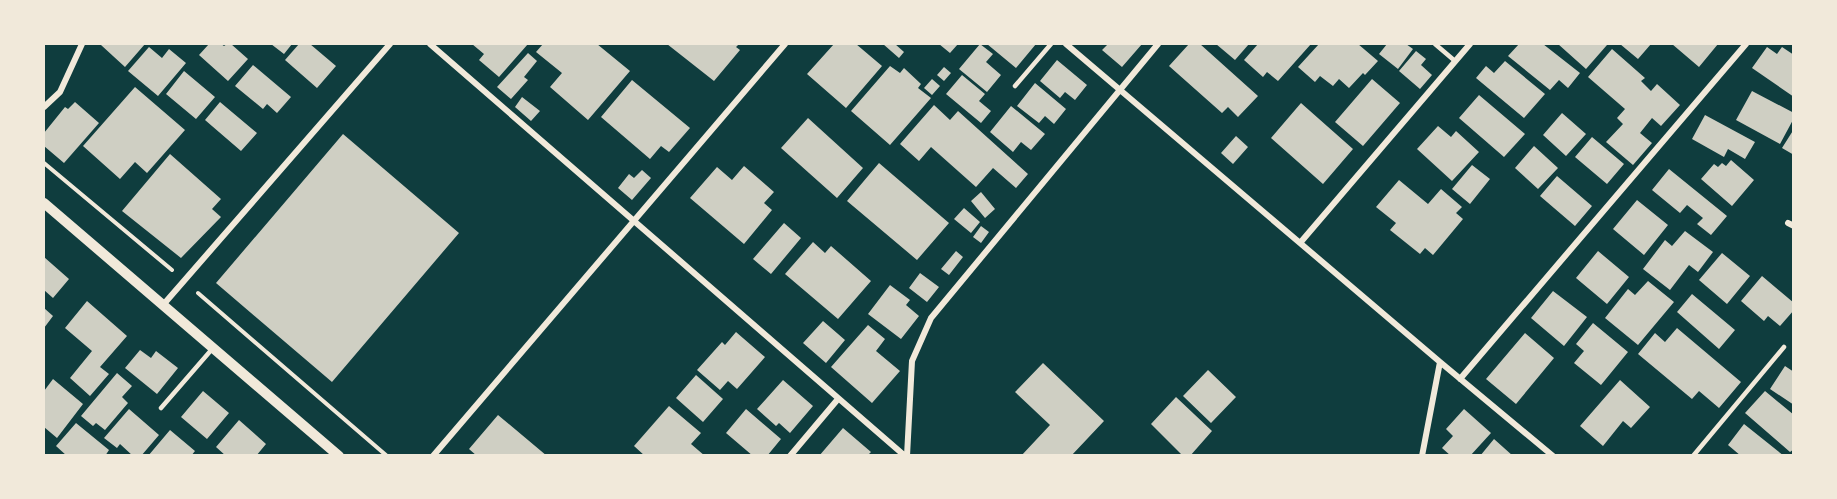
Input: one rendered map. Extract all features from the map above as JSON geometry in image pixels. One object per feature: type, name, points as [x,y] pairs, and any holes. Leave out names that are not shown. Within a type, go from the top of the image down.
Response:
[{"type":"street","points":[[44,107],[60,92],[82,44]]},
{"type":"street","points":[[163,305],[390,44]]},
{"type":"street","points":[[430,44],[906,456]]},
{"type":"street","points":[[433,456],[784,44]]},
{"type":"street","points":[[1066,44],[1553,456]]},
{"type":"street","points":[[906,456],[912,361],[931,318],[1119,88],[1158,44]]},
{"type":"street","points":[[1300,243],[1470,44]]},
{"type":"street","points":[[1460,379],[1746,44]]},
{"type":"street","points":[[44,203],[339,456]]},
{"type":"street","points":[[1422,456],[1440,362]]},
{"type":"street","points":[[790,456],[838,399]]},
{"type":"lane","points":[[1015,86],[1051,44]]},
{"type":"lane","points":[[1435,44],[1455,61]]},
{"type":"lane","points":[[1693,456],[1784,347]]},
{"type":"lane","points":[[161,408],[213,348]]},
{"type":"path","points":[[44,163],[184,280],[387,456]]},
{"type":"building","points":[[102,44],[145,44],[125,67]]},
{"type":"building","points":[[209,44],[224,46],[231,44],[248,59],[228,81],[199,55]]},
{"type":"building","points":[[271,44],[292,44],[284,54]]},
{"type":"building","points":[[299,44],[310,44],[336,66],[317,88],[285,60]]},
{"type":"building","points":[[472,44],[528,44],[499,77],[479,60],[484,54]]},
{"type":"building","points":[[543,44],[597,44],[630,71],[588,120],[550,87],[562,73],[536,52]]},
{"type":"building","points":[[667,44],[739,44],[736,47],[740,50],[714,81]]},
{"type":"building","points":[[834,44],[856,44],[882,66],[846,108],[807,74]]},
{"type":"building","points":[[883,44],[895,44],[904,52],[899,58]]},
{"type":"building","points":[[939,44],[958,44],[950,53]]},
{"type":"building","points":[[980,44],[993,54],[986,62],[1001,75],[987,92],[959,69]]},
{"type":"building","points":[[987,44],[1036,44],[1016,68]]},
{"type":"building","points":[[1108,44],[1142,44],[1122,67],[1102,50]]},
{"type":"building","points":[[1189,44],[1200,44],[1258,96],[1238,117],[1228,107],[1222,113],[1169,66]]},
{"type":"building","points":[[1216,44],[1249,44],[1235,60]]},
{"type":"building","points":[[1258,44],[1311,44],[1278,81],[1267,72],[1263,77],[1244,60]]},
{"type":"building","points":[[1319,44],[1358,44],[1378,61],[1349,88],[1339,79],[1333,86],[1320,76],[1315,82],[1298,67]]},
{"type":"building","points":[[1387,44],[1406,44],[1413,49],[1398,69],[1379,54]]},
{"type":"building","points":[[1519,44],[1543,44],[1580,73],[1568,88],[1559,80],[1550,90],[1508,56]]},
{"type":"building","points":[[1558,44],[1606,44],[1607,45],[1586,69]]},
{"type":"building","points":[[1620,44],[1651,44],[1638,59]]},
{"type":"building","points":[[1672,44],[1718,44],[1699,67]]},
{"type":"building","points":[[149,47],[162,58],[169,49],[186,63],[158,96],[128,71]]},
{"type":"building","points":[[1767,47],[1777,54],[1782,47],[1794,55],[1794,97],[1752,68]]},
{"type":"building","points":[[1612,49],[1645,78],[1641,81],[1651,91],[1657,84],[1680,105],[1661,126],[1652,118],[1640,133],[1652,143],[1633,165],[1606,142],[1623,124],[1617,118],[1625,109],[1588,77]]},
{"type":"building","points":[[1416,51],[1426,59],[1421,65],[1432,75],[1420,89],[1399,71]]},
{"type":"building","points":[[528,53],[537,61],[524,77],[528,80],[511,99],[497,87]]},
{"type":"building","points":[[1057,60],[1087,85],[1075,100],[1065,92],[1060,98],[1040,81]]},
{"type":"building","points":[[1505,61],[1545,94],[1524,118],[1476,78],[1486,66],[1494,73]]},
{"type":"building","points":[[253,65],[291,97],[277,113],[267,104],[263,109],[235,86]]},
{"type":"building","points":[[890,66],[900,73],[904,68],[921,84],[918,88],[931,98],[890,145],[851,111]]},
{"type":"building","points":[[944,67],[951,73],[944,81],[937,75]]},
{"type":"building","points":[[184,71],[215,97],[196,119],[166,94]]},
{"type":"building","points":[[962,75],[985,94],[979,101],[991,111],[981,123],[946,94]]},
{"type":"building","points":[[932,79],[940,86],[932,95],[924,88]]},
{"type":"building","points":[[1372,79],[1400,103],[1363,146],[1335,122]]},
{"type":"building","points":[[632,80],[690,128],[669,152],[661,146],[650,159],[601,117]]},
{"type":"building","points":[[1035,83],[1066,109],[1054,124],[1045,116],[1039,123],[1017,106]]},
{"type":"building","points":[[135,87],[185,130],[147,173],[135,162],[120,179],[83,146]]},
{"type":"building","points":[[1752,91],[1794,113],[1794,118],[1780,144],[1736,120]]},
{"type":"building","points":[[1479,95],[1525,134],[1504,157],[1459,118]]},
{"type":"building","points":[[522,97],[540,111],[531,121],[515,107]]},
{"type":"building","points":[[75,102],[99,123],[64,163],[44,146],[44,133],[65,107],[68,109]]},
{"type":"building","points":[[220,102],[257,133],[241,151],[205,120]]},
{"type":"building","points":[[1301,103],[1353,149],[1323,184],[1271,138]]},
{"type":"building","points":[[934,105],[950,120],[958,111],[1028,174],[1016,188],[993,168],[976,187],[931,147],[919,161],[900,144]]},
{"type":"building","points":[[1011,106],[1045,134],[1031,150],[1021,142],[1013,152],[990,132]]},
{"type":"building","points":[[1562,113],[1586,134],[1566,156],[1543,135]]},
{"type":"building","points":[[1705,115],[1755,142],[1745,159],[1728,149],[1724,157],[1692,139]]},
{"type":"building","points":[[808,118],[863,168],[837,198],[781,148]]},
{"type":"building","points":[[1438,126],[1451,137],[1456,131],[1479,152],[1452,181],[1417,149]]},
{"type":"building","points":[[1794,129],[1794,155],[1782,148]]},
{"type":"building","points":[[343,134],[459,233],[332,382],[216,283]]},
{"type":"building","points":[[1236,136],[1248,147],[1233,164],[1221,153]]},
{"type":"building","points":[[1592,137],[1624,164],[1607,184],[1575,157]]},
{"type":"building","points":[[1534,146],[1558,168],[1538,189],[1515,168]]},
{"type":"building","points":[[170,154],[221,199],[212,209],[221,217],[181,258],[122,211]]},
{"type":"building","points":[[1731,160],[1754,180],[1732,206],[1701,179],[1714,164],[1718,167],[1722,163],[1726,166]]},
{"type":"building","points":[[879,163],[949,223],[917,260],[847,201]]},
{"type":"building","points":[[1472,165],[1490,179],[1470,204],[1452,189]]},
{"type":"building","points":[[744,166],[774,192],[764,203],[772,210],[744,244],[690,198],[717,167],[732,180]]},
{"type":"building","points":[[1669,169],[1727,216],[1711,235],[1697,224],[1703,218],[1687,205],[1680,213],[1652,190]]},
{"type":"building","points":[[642,170],[651,178],[632,200],[618,188],[629,174],[634,178]]},
{"type":"building","points":[[1557,176],[1592,206],[1575,226],[1540,196]]},
{"type":"building","points":[[1399,180],[1428,204],[1441,189],[1462,207],[1456,213],[1463,219],[1433,255],[1425,248],[1420,254],[1390,230],[1396,223],[1376,207]]},
{"type":"building","points":[[981,192],[995,209],[985,218],[971,201]]},
{"type":"building","points":[[1637,200],[1668,225],[1644,255],[1613,229]]},
{"type":"building","points":[[964,208],[980,222],[971,233],[954,219]]},
{"type":"building","points":[[784,223],[801,238],[771,274],[753,259]]},
{"type":"building","points":[[981,226],[989,232],[981,243],[973,237]]},
{"type":"building","points":[[1685,231],[1713,252],[1698,272],[1689,265],[1670,290],[1643,269],[1665,240],[1672,246]]},
{"type":"building","points":[[813,242],[825,253],[831,246],[871,281],[838,319],[785,274]]},
{"type":"building","points":[[956,251],[963,257],[949,275],[941,269]]},
{"type":"building","points":[[1598,251],[1629,277],[1607,304],[1576,278]]},
{"type":"building","points":[[1722,253],[1750,276],[1727,304],[1699,280]]},
{"type":"building","points":[[44,257],[69,279],[53,298],[44,290]]},
{"type":"building","points":[[920,273],[939,287],[927,302],[909,288]]},
{"type":"building","points":[[1762,276],[1794,303],[1794,310],[1780,326],[1768,316],[1764,321],[1741,301]]},
{"type":"building","points":[[1648,281],[1674,302],[1638,345],[1605,318],[1628,289],[1635,295]]},
{"type":"building","points":[[890,285],[910,300],[906,305],[919,316],[901,339],[868,314]]},
{"type":"building","points":[[1553,291],[1587,317],[1564,346],[1531,318]]},
{"type":"building","points":[[1692,294],[1735,330],[1719,349],[1677,312]]},
{"type":"building","points":[[87,301],[127,336],[100,367],[109,374],[90,396],[70,378],[92,351],[65,328]]},
{"type":"building","points":[[44,308],[53,316],[44,328]]},
{"type":"building","points":[[823,321],[845,340],[826,363],[803,343]]},
{"type":"building","points":[[1593,323],[1628,352],[1601,385],[1574,363],[1584,351],[1576,344]]},
{"type":"building","points":[[868,325],[885,339],[876,351],[900,371],[872,403],[831,367]]},
{"type":"building","points":[[1677,328],[1741,382],[1719,408],[1699,391],[1692,399],[1638,354],[1655,333],[1665,342]]},
{"type":"building","points":[[736,332],[765,357],[737,389],[728,381],[720,390],[697,370],[722,342],[725,345]]},
{"type":"building","points":[[1525,333],[1554,358],[1516,404],[1486,379]]},
{"type":"building","points":[[140,350],[151,358],[156,351],[178,368],[157,394],[125,368]]},
{"type":"building","points":[[1043,363],[1104,421],[1071,456],[1021,456],[1050,425],[1015,392]]},
{"type":"building","points":[[1785,366],[1794,372],[1794,405],[1770,389]]},
{"type":"building","points":[[1208,370],[1236,397],[1211,423],[1183,396]]},
{"type":"building","points":[[117,373],[132,386],[122,397],[128,403],[105,430],[96,423],[93,426],[81,416]]},
{"type":"building","points":[[696,375],[723,399],[703,422],[676,398]]},
{"type":"building","points":[[53,379],[83,404],[57,438],[44,427],[44,391]]},
{"type":"building","points":[[783,380],[813,406],[790,433],[779,423],[776,426],[757,409]]},
{"type":"building","points":[[1620,380],[1650,407],[1631,428],[1623,421],[1603,446],[1580,426]]},
{"type":"building","points":[[203,391],[229,413],[207,439],[181,417]]},
{"type":"building","points":[[1765,391],[1794,415],[1794,449],[1790,452],[1745,413]]},
{"type":"building","points":[[1176,397],[1212,431],[1190,456],[1183,456],[1151,424]]},
{"type":"building","points":[[669,406],[701,433],[691,444],[705,456],[645,456],[634,446]]},
{"type":"building","points":[[129,409],[159,435],[141,456],[133,456],[120,444],[117,448],[104,438]]},
{"type":"building","points":[[746,409],[781,439],[767,456],[753,456],[726,433]]},
{"type":"building","points":[[1464,409],[1491,433],[1470,456],[1451,456],[1442,448],[1453,436],[1446,429]]},
{"type":"building","points":[[498,415],[547,456],[477,456],[469,449]]},
{"type":"building","points":[[239,420],[266,444],[256,456],[226,456],[216,447]]},
{"type":"building","points":[[76,423],[109,450],[105,456],[67,456],[56,446]]},
{"type":"building","points":[[1744,424],[1784,456],[1741,456],[1728,445]]},
{"type":"building","points":[[843,428],[871,452],[867,456],[819,456]]},
{"type":"building","points":[[170,430],[195,451],[191,456],[148,456]]},
{"type":"building","points":[[1494,439],[1513,456],[1480,456]]}]
